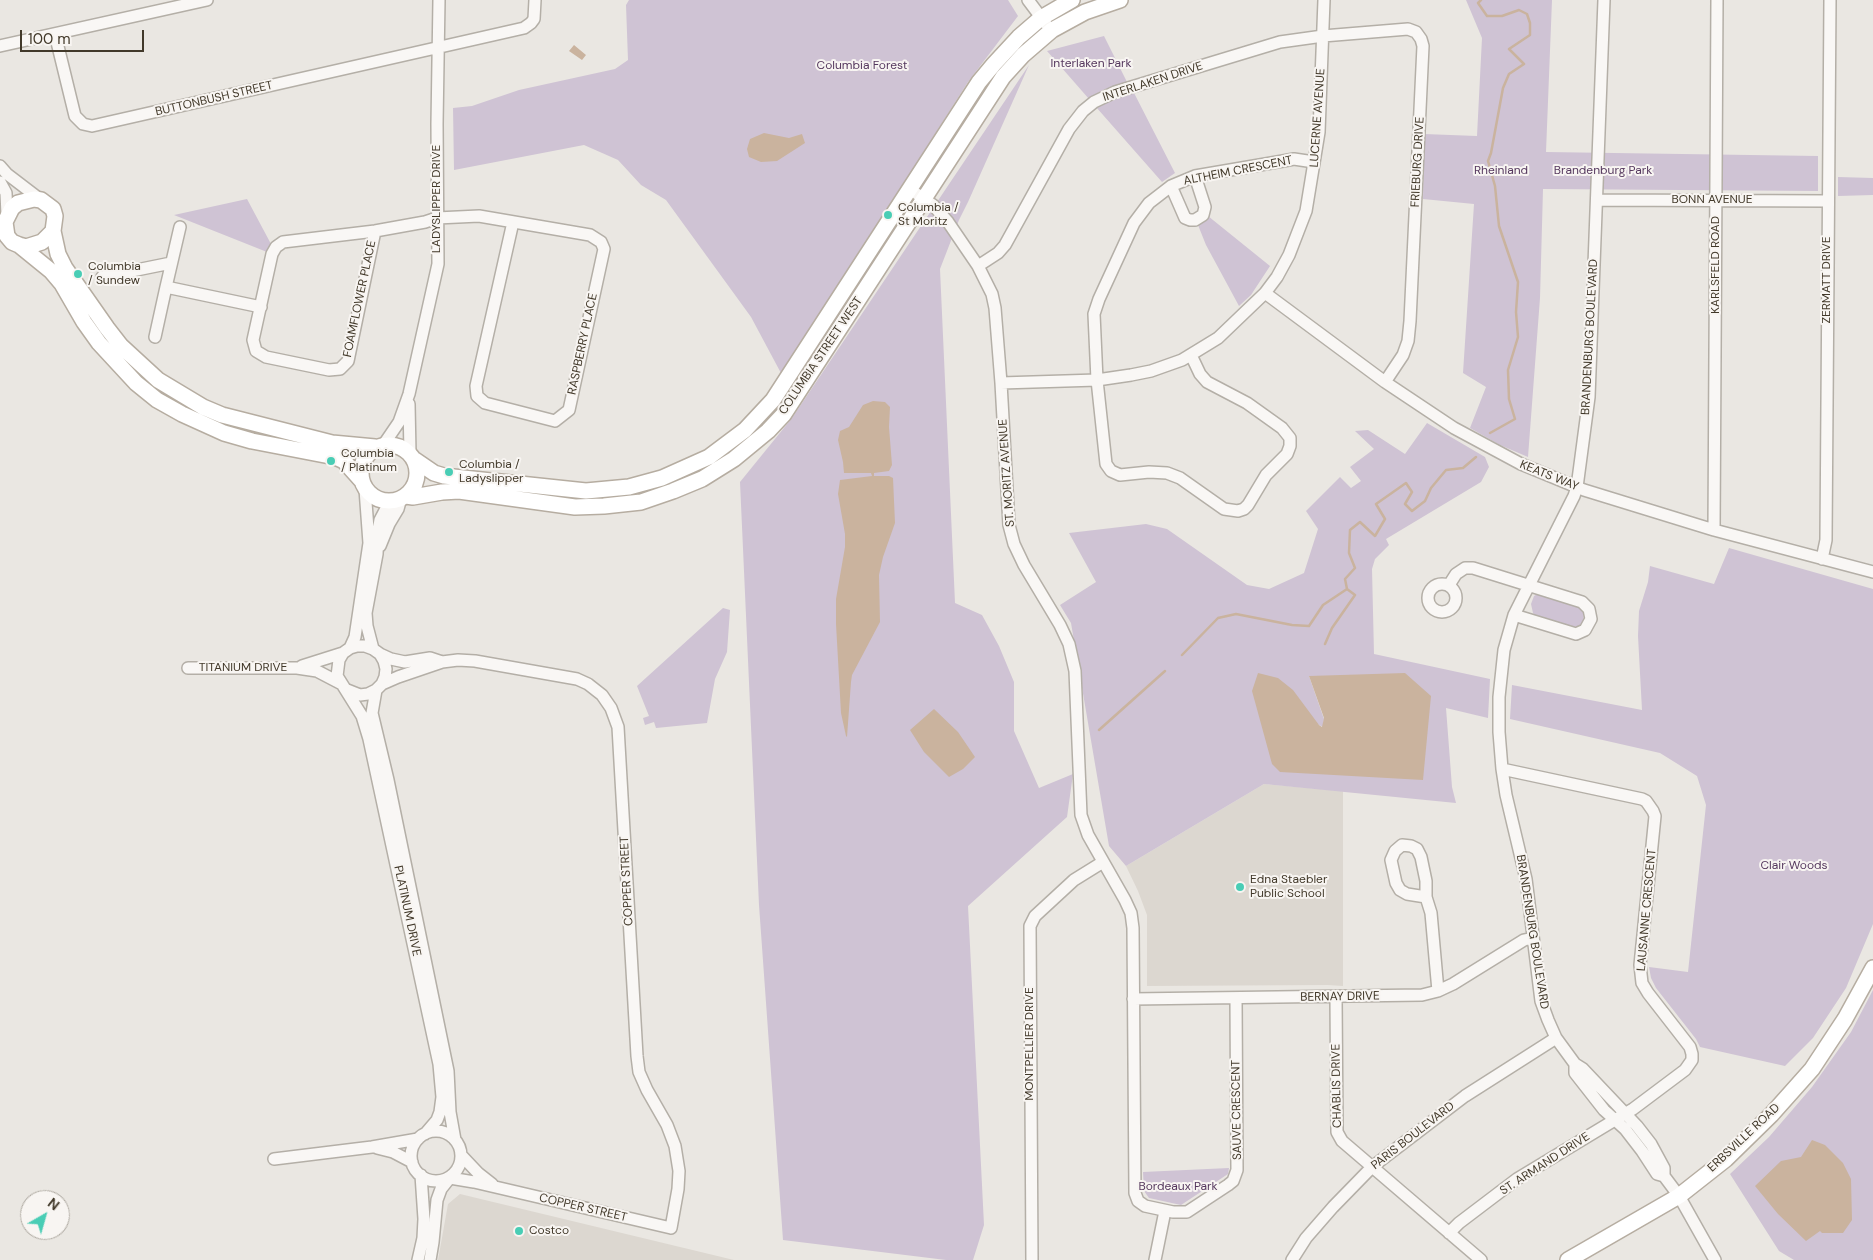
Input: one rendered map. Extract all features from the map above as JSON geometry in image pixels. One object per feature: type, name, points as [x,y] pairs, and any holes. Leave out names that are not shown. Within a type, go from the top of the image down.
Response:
[{"type":"main road","name":"COLUMBIA STREET WEST","points":[[412,457],[434,473],[444,476],[586,491],[629,487],[654,480],[709,457],[745,430],[774,400],[979,82],[1019,37],[1041,18],[1072,0]]},
{"type":"main road","name":"COLUMBIA STREET WEST","points":[[399,499],[459,491],[575,507],[641,502],[702,479],[734,459],[768,431],[784,414],[1003,78],[1023,55],[1052,30],[1085,12],[1120,0]]},
{"type":"main road","points":[[19,245],[51,271],[62,284],[84,322],[116,363],[136,384],[158,400],[182,414],[224,433],[252,441],[335,457],[344,461],[372,496],[380,500],[399,499],[414,487],[418,469],[412,457],[402,447],[393,444],[380,446],[332,443],[222,415],[190,400],[158,380],[131,356],[107,328],[65,268],[58,254],[53,231],[55,216],[53,209],[41,200],[34,199],[18,203],[7,215],[5,222],[7,236],[12,242],[26,247],[42,242],[53,231]]},
{"type":"main road","points":[[363,484],[360,470],[363,461],[368,453],[380,446]]},
{"type":"main road","name":"ERBSVILLE ROAD","points":[[1568,1260],[1678,1196],[1726,1159],[1771,1115],[1812,1069],[1845,1019],[1873,968]]},
{"type":"street","points":[[147,0],[150,12]]},
{"type":"street","points":[[0,46],[207,0]]},
{"type":"street","name":"LADYSLIPPER DRIVE","points":[[380,446],[399,422],[409,394],[438,264],[439,0]]},
{"type":"street","name":"BUTTONBUSH STREET","points":[[55,34],[75,116],[83,124],[92,126],[528,26],[534,19],[535,0]]},
{"type":"street","points":[[1028,0],[1052,30]]},
{"type":"street","name":"LUCERNE AVENUE","points":[[1000,383],[1097,380],[1151,371],[1191,355],[1218,338],[1265,293],[1277,277],[1289,255],[1306,211],[1319,132],[1324,0]]},
{"type":"street","name":"BRANDENBURG BOULEVARD","points":[[1604,0],[1589,397],[1577,487],[1514,615],[1504,650],[1499,732],[1502,769],[1506,795],[1526,879],[1541,1001],[1556,1038],[1575,1064],[1583,1069],[1620,1117],[1651,1144],[1664,1168],[1664,1176],[1678,1196],[1715,1260]]},
{"type":"street","name":"KARLSFELD ROAD","points":[[1714,530],[1717,0]]},
{"type":"street","name":"ZERMATT DRIVE","points":[[1822,559],[1826,540],[1830,0]]},
{"type":"street","name":"FRIEBURG DRIVE","points":[[1323,36],[1408,29],[1416,32],[1423,46],[1408,341],[1403,355],[1385,382]]},
{"type":"street","name":"INTERLAKEN DRIVE","points":[[978,266],[1005,245],[1069,129],[1083,111],[1094,102],[1115,92],[1264,46],[1323,36]]},
{"type":"street","name":"ALTHEIM CRESCENT","points":[[1191,355],[1200,374],[1207,382],[1247,403],[1282,428],[1290,438],[1287,454],[1266,475],[1248,505],[1238,511],[1224,509],[1180,478],[1167,473],[1149,472],[1120,475],[1111,471],[1106,464],[1093,323],[1099,299],[1138,216],[1157,196],[1171,186],[1196,176],[1294,159],[1314,162]]},
{"type":"street","points":[[0,166],[7,174],[41,200]]},
{"type":"street","points":[[1171,186],[1185,218],[1195,220],[1203,215],[1205,207],[1196,176]]},
{"type":"street","points":[[0,182],[6,193],[7,215]]},
{"type":"street","name":"ST. MORITZ AVENUE","points":[[911,190],[941,213],[987,281],[994,308],[1009,525],[1014,544],[1024,565],[1060,624],[1069,644],[1075,671],[1082,815],[1088,835],[1131,913],[1133,928],[1133,999]]},
{"type":"street","name":"BONN AVENUE","points":[[1597,200],[1828,201]]},
{"type":"street","name":"RASPBERRY PLACE","points":[[437,218],[479,216],[590,235],[601,242],[604,249],[569,410],[555,421],[485,403],[477,396],[476,386],[513,222]]},
{"type":"street","name":"FOAMFLOWER PLACE","points":[[375,230],[348,361],[340,369],[329,370],[266,357],[256,351],[253,340],[272,254],[276,247],[283,242],[375,230],[425,222],[437,218]]},
{"type":"street","points":[[155,337],[180,227]]},
{"type":"street","points":[[102,277],[171,263]]},
{"type":"street","points":[[166,287],[260,307]]},
{"type":"street","name":"KEATS WAY","points":[[1265,293],[1385,382],[1454,428],[1521,464],[1577,487],[1714,530],[1873,572]]},
{"type":"street","name":"LADYSLIPPER DRIVE","points":[[409,394],[412,457]]},
{"type":"street","points":[[343,686],[337,676],[336,668],[355,637],[369,544],[363,484]]},
{"type":"street","points":[[379,687],[385,677],[386,669],[384,661],[376,651],[367,626],[366,613],[377,554],[380,520],[399,499]]},
{"type":"street","points":[[1449,585],[1456,574],[1465,568],[1473,568],[1582,602],[1587,606],[1591,614],[1588,627],[1576,634],[1514,615]]},
{"type":"street","points":[[297,668],[357,646],[376,651],[391,659],[406,662],[430,658],[442,662]]},
{"type":"street","name":"COPPER STREET","points":[[442,662],[458,660],[475,661],[577,679],[588,684],[602,695],[611,708],[618,727],[639,1072],[646,1090],[667,1126],[675,1146],[679,1171],[678,1189],[671,1228],[495,1187],[450,1179]]},
{"type":"street","points":[[297,668],[318,671],[352,693],[360,695],[398,677],[442,662]]},
{"type":"street","name":"TITANIUM DRIVE","points":[[188,668],[297,668]]},
{"type":"street","name":"PLATINUM DRIVE","points":[[343,686],[362,716],[377,770],[440,1073],[442,1097],[440,1112],[437,1120],[422,1137]]},
{"type":"street","name":"PLATINUM DRIVE","points":[[379,687],[372,703],[372,714],[390,789],[448,1071],[450,1112],[455,1140]]},
{"type":"street","name":"LAUSANNE CRESCENT","points":[[1502,769],[1642,799],[1653,810],[1655,816],[1640,965],[1642,983],[1690,1046],[1692,1060],[1685,1070],[1620,1117]]},
{"type":"street","points":[[1426,897],[1407,894],[1400,890],[1396,883],[1391,860],[1394,851],[1402,845],[1417,848],[1421,857],[1426,881],[1426,897],[1431,913],[1438,991]]},
{"type":"street","name":"MONTPELLIER DRIVE","points":[[1032,1260],[1030,926],[1035,916],[1074,880],[1103,862]]},
{"type":"street","name":"BERNAY DRIVE","points":[[1133,999],[1422,995],[1438,991],[1453,984],[1524,940],[1533,938]]},
{"type":"street","name":"CHABLIS DRIVE","points":[[1336,997],[1337,1132],[1342,1141],[1481,1260]]},
{"type":"street","name":"SAUVE CRESCENT","points":[[1133,999],[1135,1193],[1143,1205],[1178,1213],[1187,1212],[1228,1185],[1233,1181],[1237,1170],[1236,998]]},
{"type":"street","name":"PARIS BOULEVARD","points":[[1292,1260],[1306,1238],[1372,1167],[1465,1096],[1556,1038]]},
{"type":"street","name":"ST. ARMAND DRIVE","points":[[1449,1233],[1459,1223],[1517,1179],[1620,1117]]},
{"type":"street","points":[[274,1159],[372,1147],[422,1137],[432,1132],[441,1132],[448,1135],[455,1140],[459,1147],[460,1163],[441,1189],[437,1200],[434,1242],[430,1260]]},
{"type":"street","points":[[422,1137],[414,1146],[412,1154],[412,1162],[415,1169],[428,1180],[450,1179]]},
{"type":"street","points":[[372,1147],[393,1152],[412,1162]]},
{"type":"street","name":"COPPER STREET","points":[[461,1155],[495,1187]]},
{"type":"street","points":[[418,1260],[423,1238],[424,1219],[421,1175]]},
{"type":"street","points":[[1155,1260],[1165,1211]]},
{"type":"shaded area","points":[[574,45],[586,55],[582,60],[569,51]]},
{"type":"shaded area","points":[[764,133],[789,138],[802,134],[805,143],[777,161],[761,162],[749,157],[747,149],[750,139]]},
{"type":"shaded area","points":[[873,401],[885,402],[890,407],[889,427],[892,465],[889,471],[874,473],[874,476],[889,476],[893,478],[895,523],[879,575],[880,622],[852,675],[847,737],[841,713],[836,624],[836,599],[845,547],[845,534],[838,494],[840,480],[872,476],[871,473],[844,473],[838,440],[840,431],[849,427],[863,405]]},
{"type":"shaded area","points":[[1258,673],[1278,678],[1293,690],[1322,727],[1324,718],[1309,676],[1405,673],[1431,696],[1423,780],[1280,772],[1272,764],[1252,691]]},
{"type":"shaded area","points":[[934,709],[958,732],[975,757],[963,769],[949,777],[924,752],[910,730]]},
{"type":"shaded area","name":"Edna Staebler Public School","points":[[1264,784],[1343,791],[1343,986],[1147,986],[1147,915],[1126,866]]},
{"type":"shaded area","points":[[1812,1140],[1825,1145],[1843,1163],[1851,1179],[1852,1220],[1843,1233],[1822,1233],[1820,1231],[1806,1241],[1778,1214],[1755,1186],[1781,1161],[1801,1157]]},
{"type":"shaded area","points":[[460,1194],[734,1260],[438,1260],[448,1204]]},
{"type":"green space","name":"Columbia Forest","points":[[629,0],[1008,0],[1018,16],[968,82],[782,375],[751,317],[666,200],[641,185],[618,160],[584,145],[454,170],[453,108],[472,106],[519,90],[615,69],[628,60],[626,5]]},
{"type":"green space","name":"Rheinland","points":[[1466,0],[1552,0],[1546,152],[1818,156],[1818,191],[1543,189],[1540,298],[1528,457],[1500,445],[1470,428],[1486,387],[1463,373],[1474,204],[1423,199],[1424,134],[1477,136],[1482,38]]},
{"type":"green space","name":"Interlaken Park","points":[[1104,36],[1127,82],[1103,90],[1089,99],[1047,51]]},
{"type":"green space","points":[[1029,65],[959,220],[940,269],[955,603],[982,615],[999,646],[1014,682],[1014,731],[1039,788],[1073,774],[1067,817],[968,906],[984,1225],[973,1260],[946,1260],[783,1240],[759,905],[740,482],[792,418]]},
{"type":"green space","points":[[1133,91],[1175,173],[1162,182],[1096,107],[1113,98]]},
{"type":"green space","points":[[1838,177],[1873,178],[1873,195],[1838,196]]},
{"type":"green space","points":[[247,199],[271,244],[267,252],[174,215]]},
{"type":"green space","points":[[1208,216],[1270,266],[1251,295],[1239,306],[1206,245],[1198,225]]},
{"type":"green space","points":[[1427,423],[1485,457],[1489,467],[1481,482],[1386,539],[1389,545],[1375,559],[1372,569],[1374,654],[1490,679],[1488,718],[1446,708],[1452,787],[1456,803],[1264,784],[1126,866],[1109,846],[1071,623],[1060,605],[1096,582],[1069,533],[1146,524],[1167,529],[1247,585],[1269,589],[1304,573],[1318,529],[1306,511],[1340,477],[1351,488],[1361,481],[1350,467],[1374,449],[1355,431],[1368,430],[1405,454]],"holes":[[[1309,676],[1423,780],[1252,691],[1323,727],[1324,719]]]},
{"type":"green space","name":"Clair Woods","points":[[1729,548],[1873,589],[1873,924],[1846,988],[1813,1038],[1785,1066],[1700,1047],[1696,1039],[1656,988],[1651,978],[1649,967],[1688,972],[1706,805],[1697,776],[1660,753],[1510,719],[1512,685],[1642,710],[1638,636],[1639,611],[1648,582],[1650,566],[1714,584]]},
{"type":"green space","points":[[1539,593],[1578,605],[1583,609],[1584,621],[1581,625],[1571,628],[1535,616],[1531,604],[1534,596]]},
{"type":"green space","points":[[723,608],[730,610],[727,652],[715,679],[707,723],[656,728],[654,722],[645,725],[643,718],[649,716],[637,686]]},
{"type":"green space","points":[[1873,990],[1873,1260],[1794,1260],[1779,1251],[1730,1174],[1769,1137],[1812,1087],[1851,1032]]},
{"type":"green space","name":"Bordeaux Park","points":[[1229,1168],[1228,1174],[1181,1205],[1149,1198],[1144,1191],[1143,1172]]},
{"type":"waterway","points":[[1481,0],[1478,3],[1487,16],[1502,16],[1519,10],[1527,14],[1530,23],[1530,35],[1509,49],[1524,64],[1509,74],[1503,88],[1488,161],[1495,186],[1499,226],[1518,282],[1516,312],[1518,337],[1508,370],[1509,399],[1515,419],[1490,433]]},
{"type":"waterway","points":[[1325,644],[1332,628],[1355,595],[1347,589],[1345,579],[1355,568],[1349,553],[1350,530],[1360,522],[1375,536],[1385,519],[1376,504],[1406,483],[1412,492],[1405,504],[1412,511],[1425,501],[1431,488],[1446,470],[1463,468],[1476,457]]},
{"type":"waterway","points":[[1182,655],[1218,618],[1236,614],[1292,625],[1309,626],[1323,605],[1347,589]]},
{"type":"waterway","points":[[1099,730],[1165,671]]},
{"type":"place","name":"Columbia / St Moritz","points":[[888,215]]},
{"type":"place","name":"Columbia / Sundew","points":[[78,274]]},
{"type":"place","name":"Columbia / Platinum","points":[[331,461]]},
{"type":"place","name":"Columbia / Ladyslipper","points":[[449,472]]},
{"type":"place","name":"Edna Staebler Public School","points":[[1240,887]]},
{"type":"place","name":"Costco","points":[[519,1231]]},
{"type":"park label","name":"Brandenburg Park","points":[[1603,171]]}]
